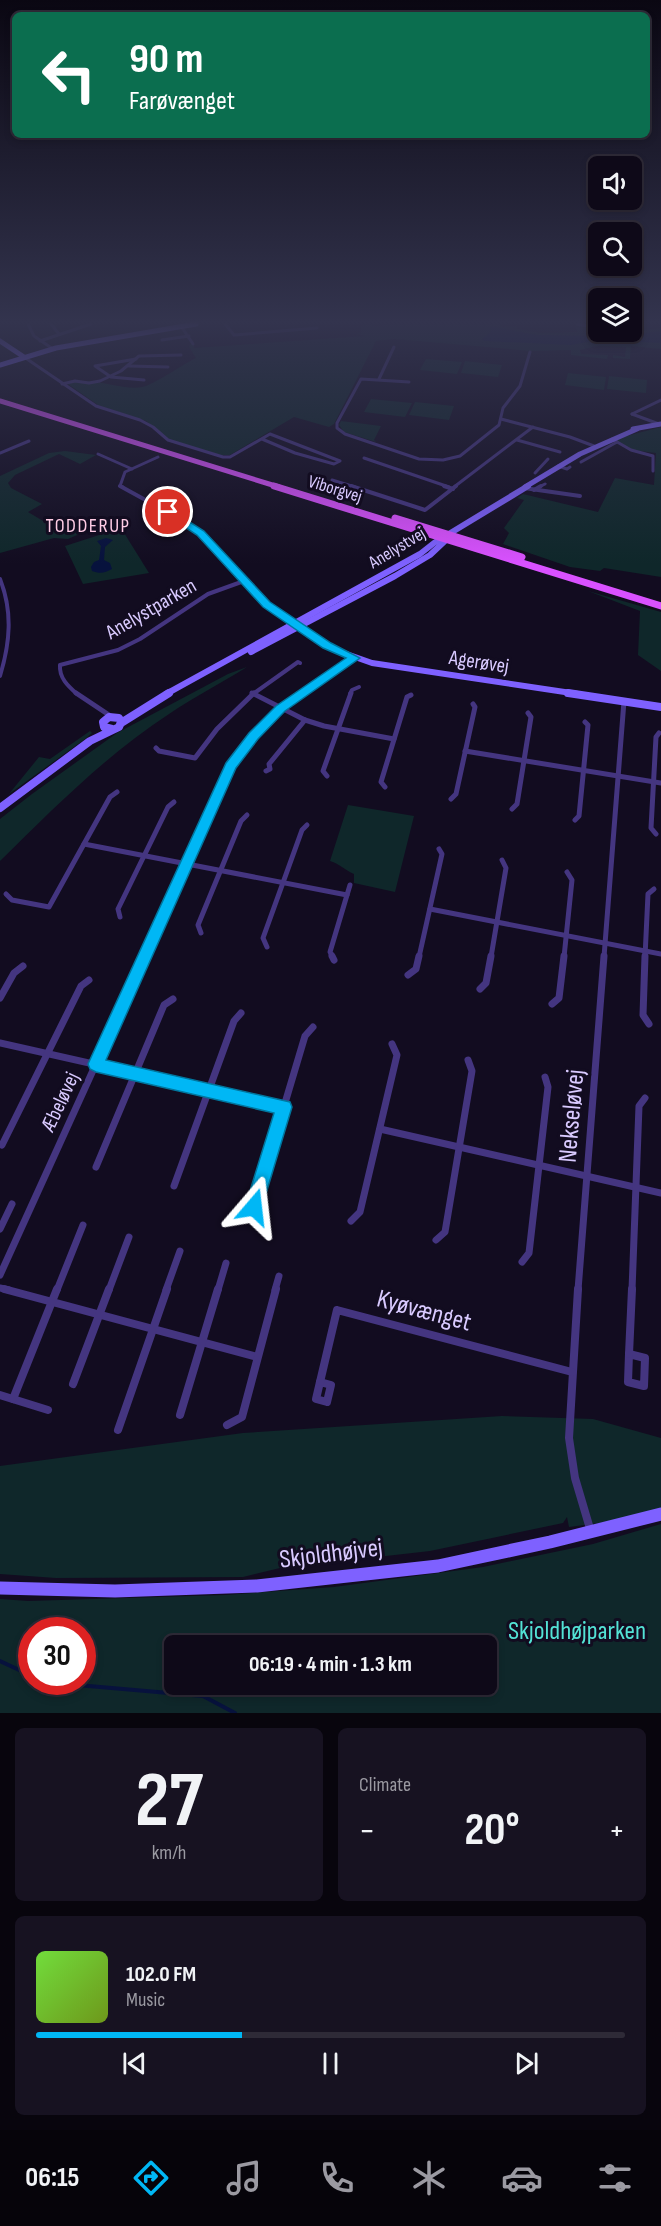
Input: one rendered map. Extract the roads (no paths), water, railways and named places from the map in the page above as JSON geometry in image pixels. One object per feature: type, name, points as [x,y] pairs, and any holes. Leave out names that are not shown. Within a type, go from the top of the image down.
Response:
[{"type":"main road","name":"Viborgvej","points":[[19,404],[374,516],[661,602]]},
{"type":"main road","name":"Viborgvej","points":[[19,404],[661,606]]},
{"type":"street","points":[[93,404],[147,424],[168,440],[223,457],[230,457],[270,434],[340,460],[333,464],[295,453],[262,439]]},
{"type":"street","points":[[347,404],[337,423],[339,431],[413,458],[443,460],[460,456],[496,428],[506,404]]},
{"type":"street","points":[[653,404],[632,414],[660,424]]},
{"type":"street","points":[[501,419],[591,445],[614,440],[631,450],[653,456],[653,471]]},
{"type":"street","points":[[591,445],[618,433],[660,424]]},
{"type":"street","points":[[332,480],[425,510],[533,427]]},
{"type":"street","points":[[581,462],[614,440],[637,429]]},
{"type":"street","points":[[517,440],[560,452]]},
{"type":"street","points":[[0,453],[29,441]]},
{"type":"street","name":"Anelystvej","points":[[112,729],[139,710],[184,685],[419,562],[446,538],[591,445]]},
{"type":"street","points":[[295,453],[306,446]]},
{"type":"street","points":[[98,454],[132,469]]},
{"type":"street","points":[[158,457],[124,474],[120,486],[193,527],[261,599],[296,625]]},
{"type":"street","points":[[364,458],[453,489]]},
{"type":"street","points":[[535,473],[548,459]]},
{"type":"street","points":[[542,465],[567,469],[570,467]]},
{"type":"street","points":[[534,490],[546,484]]},
{"type":"street","points":[[524,488],[580,496]]},
{"type":"street","points":[[0,579],[8,607],[10,634],[0,675]]},
{"type":"street","name":"Anelystparken","points":[[108,719],[62,680],[58,670],[60,665],[118,650],[140,639],[208,594],[244,581]]},
{"type":"street","name":"Agerøvej","points":[[296,625],[327,645],[372,663],[661,707]]},
{"type":"street","name":"Æbeløvej","points":[[0,1275],[231,766],[253,736],[280,708],[355,658]]},
{"type":"street","points":[[156,748],[159,751],[195,758],[216,729],[252,693],[298,662],[300,663]]},
{"type":"street","points":[[327,776],[323,771],[352,690],[359,687]]},
{"type":"street","points":[[252,693],[305,720],[338,729],[394,739]]},
{"type":"street","points":[[385,787],[381,782],[407,697],[411,695]]},
{"type":"street","name":"Nekseløvej","points":[[591,1532],[574,1476],[568,1441],[586,1176],[624,701]]},
{"type":"street","points":[[451,799],[456,794],[475,707],[473,704]]},
{"type":"street","name":"Anelystparken","points":[[93,707],[108,719]]},
{"type":"street","name":"Anelystvej","points":[[108,719],[139,710]]},
{"type":"street","points":[[512,809],[517,804],[531,717],[528,713]]},
{"type":"street","points":[[108,719],[120,719],[121,723]]},
{"type":"street","points":[[108,719],[105,728],[112,729]]},
{"type":"street","points":[[90,741],[108,719]]},
{"type":"street","points":[[266,771],[270,769],[269,764],[278,750],[305,720]]},
{"type":"street","points":[[575,820],[579,816],[584,770],[588,725],[585,722]]},
{"type":"street","points":[[0,808],[90,741],[112,729]]},
{"type":"street","points":[[656,834],[651,828],[656,737],[659,733]]},
{"type":"street","points":[[465,751],[661,783]]},
{"type":"street","points":[[6,894],[12,900],[49,907],[110,797],[117,792]]},
{"type":"street","points":[[120,917],[118,909],[168,807],[174,802]]},
{"type":"street","points":[[201,933],[198,925],[241,821],[247,815]]},
{"type":"street","points":[[267,947],[264,938],[302,830],[307,825]]},
{"type":"street","points":[[84,844],[347,895]]},
{"type":"street","points":[[408,975],[416,969],[442,854],[439,849]]},
{"type":"street","points":[[480,989],[486,983],[497,923],[506,868],[502,860]]},
{"type":"street","points":[[552,1004],[559,998],[572,880],[567,872]]},
{"type":"street","points":[[334,960],[330,952],[350,885]]},
{"type":"street","points":[[649,1024],[643,1015],[648,894],[654,889]]},
{"type":"street","points":[[429,909],[661,954]]},
{"type":"street","points":[[0,998],[14,973],[23,966]]},
{"type":"street","points":[[2,1145],[81,986],[88,980]]},
{"type":"street","points":[[96,1167],[164,1005],[173,999]]},
{"type":"street","points":[[174,1186],[234,1021],[241,1013]]},
{"type":"street","points":[[254,1207],[305,1036],[313,1027]]},
{"type":"street","points":[[0,1043],[284,1107]]},
{"type":"street","points":[[351,1221],[360,1212],[380,1128],[397,1055],[393,1044]]},
{"type":"street","points":[[436,1240],[445,1232],[472,1071],[468,1060]]},
{"type":"street","points":[[522,1262],[529,1253],[540,1165],[548,1087],[544,1077]]},
{"type":"street","points":[[629,1353],[639,1106],[645,1098]]},
{"type":"street","points":[[380,1128],[661,1193]]},
{"type":"street","points":[[0,1229],[12,1204]]},
{"type":"street","points":[[12,1399],[83,1225]]},
{"type":"street","points":[[73,1384],[129,1237]]},
{"type":"street","points":[[118,1430],[180,1251]]},
{"type":"street","points":[[180,1414],[226,1263]]},
{"type":"street","points":[[227,1425],[242,1417],[279,1276]]},
{"type":"street","points":[[0,1287],[257,1357]]},
{"type":"street","name":"Kyøvænget","points":[[319,1382],[337,1310],[572,1372]]},
{"type":"street","points":[[0,1395],[48,1410]]},
{"type":"street","name":"Skjoldhøjvej","points":[[0,1588],[115,1591],[258,1586],[438,1566],[661,1514]]},
{"type":"waterway","points":[[0,1661],[18,1669]]},
{"type":"waterway","points":[[96,1687],[203,1696],[235,1713]]},
{"type":"district","name":"TODDERUP","points":[[88,526]]},
{"type":"park label","name":"Skjoldhøjparken","points":[[577,1631]]}]
